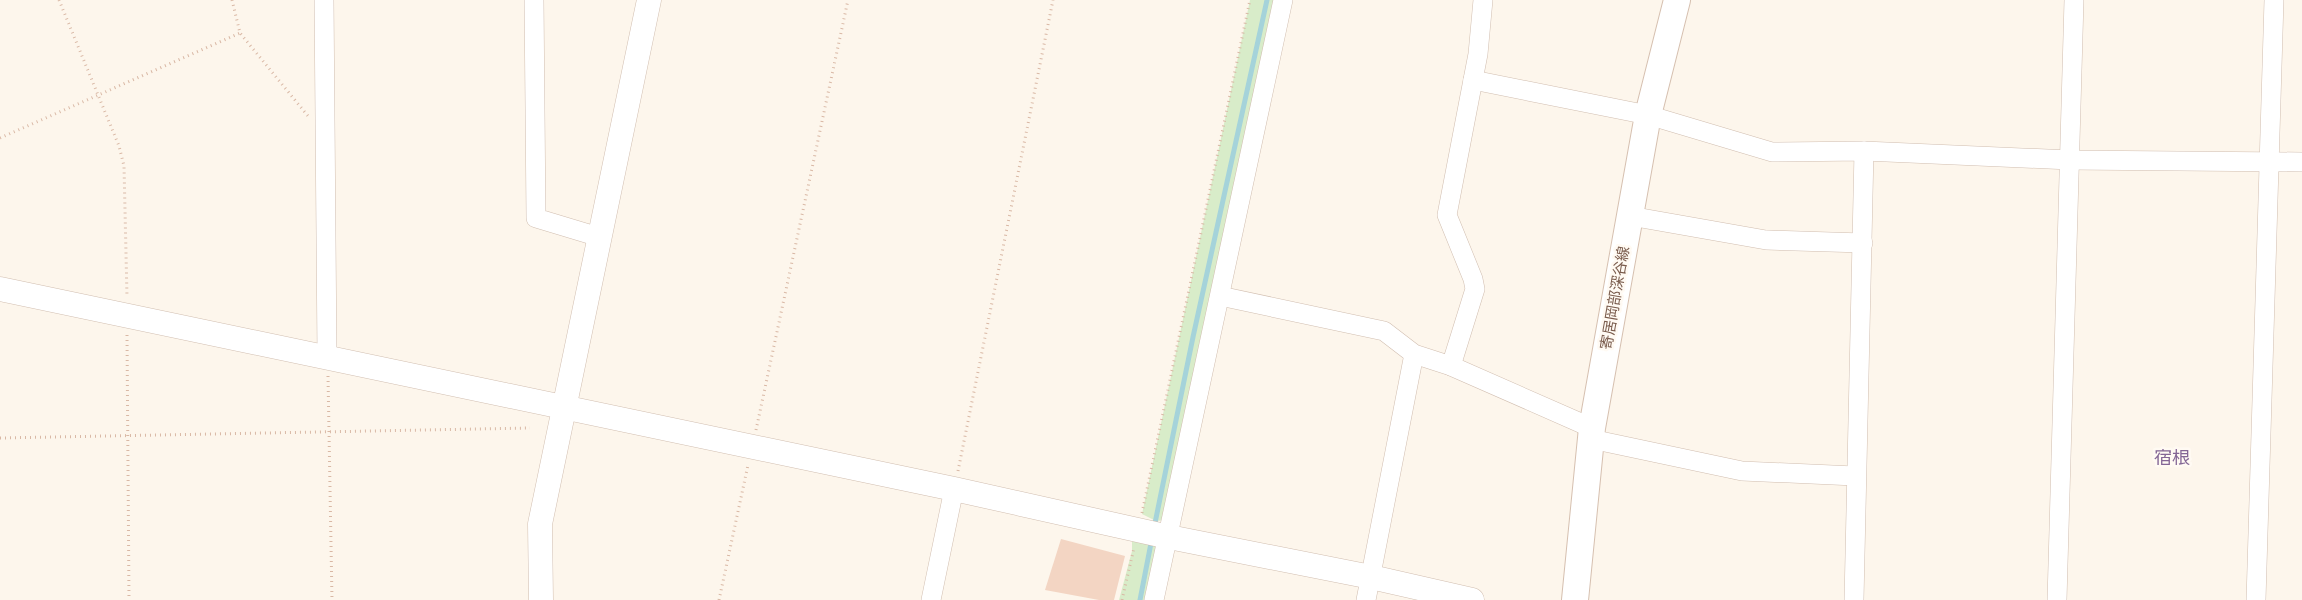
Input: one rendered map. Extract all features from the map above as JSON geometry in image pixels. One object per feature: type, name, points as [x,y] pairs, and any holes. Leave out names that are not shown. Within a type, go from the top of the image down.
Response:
[{"type":"main road","name":"寄居岡部深谷線","points":[[1575,600],[1592,433],[1648,115],[1677,0]]},
{"type":"street","points":[[324,0],[327,356]]},
{"type":"street","points":[[534,0],[536,218],[599,237]]},
{"type":"street","points":[[541,600],[540,524],[649,0]]},
{"type":"street","points":[[1154,600],[1283,0]]},
{"type":"street","points":[[1452,366],[1475,289],[1470,271],[1447,215],[1478,54],[1483,0]]},
{"type":"street","points":[[2057,600],[2074,0]]},
{"type":"street","points":[[2256,600],[2274,0]]},
{"type":"street","points":[[1473,80],[1648,115],[1772,152],[1864,151],[2070,160],[2302,162]]},
{"type":"street","points":[[1854,600],[1855,476],[1863,243],[1864,151]]},
{"type":"street","points":[[1630,216],[1766,240],[1863,243]]},
{"type":"street","points":[[0,289],[327,356],[1138,530],[1371,576],[1472,600]]},
{"type":"street","points":[[1220,296],[1384,331],[1414,354],[1452,366],[1592,433],[1742,471],[1855,476]]},
{"type":"street","points":[[1366,600],[1414,354]]},
{"type":"street","points":[[931,600],[954,489]]},
{"type":"path","points":[[59,0],[120,146],[124,166],[129,600]]},
{"type":"path","points":[[232,0],[240,33],[325,137]]},
{"type":"path","points":[[719,600],[848,0]]},
{"type":"path","points":[[954,489],[1053,0]]},
{"type":"path","points":[[1122,600],[1250,0]]},
{"type":"path","points":[[0,138],[240,33]]},
{"type":"path","points":[[327,356],[332,600]]},
{"type":"path","points":[[0,438],[530,428]]},
{"type":"green space","points":[[1250,0],[1278,0],[1166,520],[1156,521],[1142,514]],"holes":[[[1209,268],[1165,479],[1164,480]]]},
{"type":"green space","points":[[1132,537],[1162,544],[1149,600],[1119,600],[1132,551]]},
{"type":"building","points":[[1061,539],[1125,556],[1114,600],[1099,600],[1045,590]]},
{"type":"waterway","points":[[1154,528],[1193,337],[1267,0]]},
{"type":"waterway","points":[[1140,600],[1152,538]]},
{"type":"district","name":"宿根","points":[[2172,458]]}]
